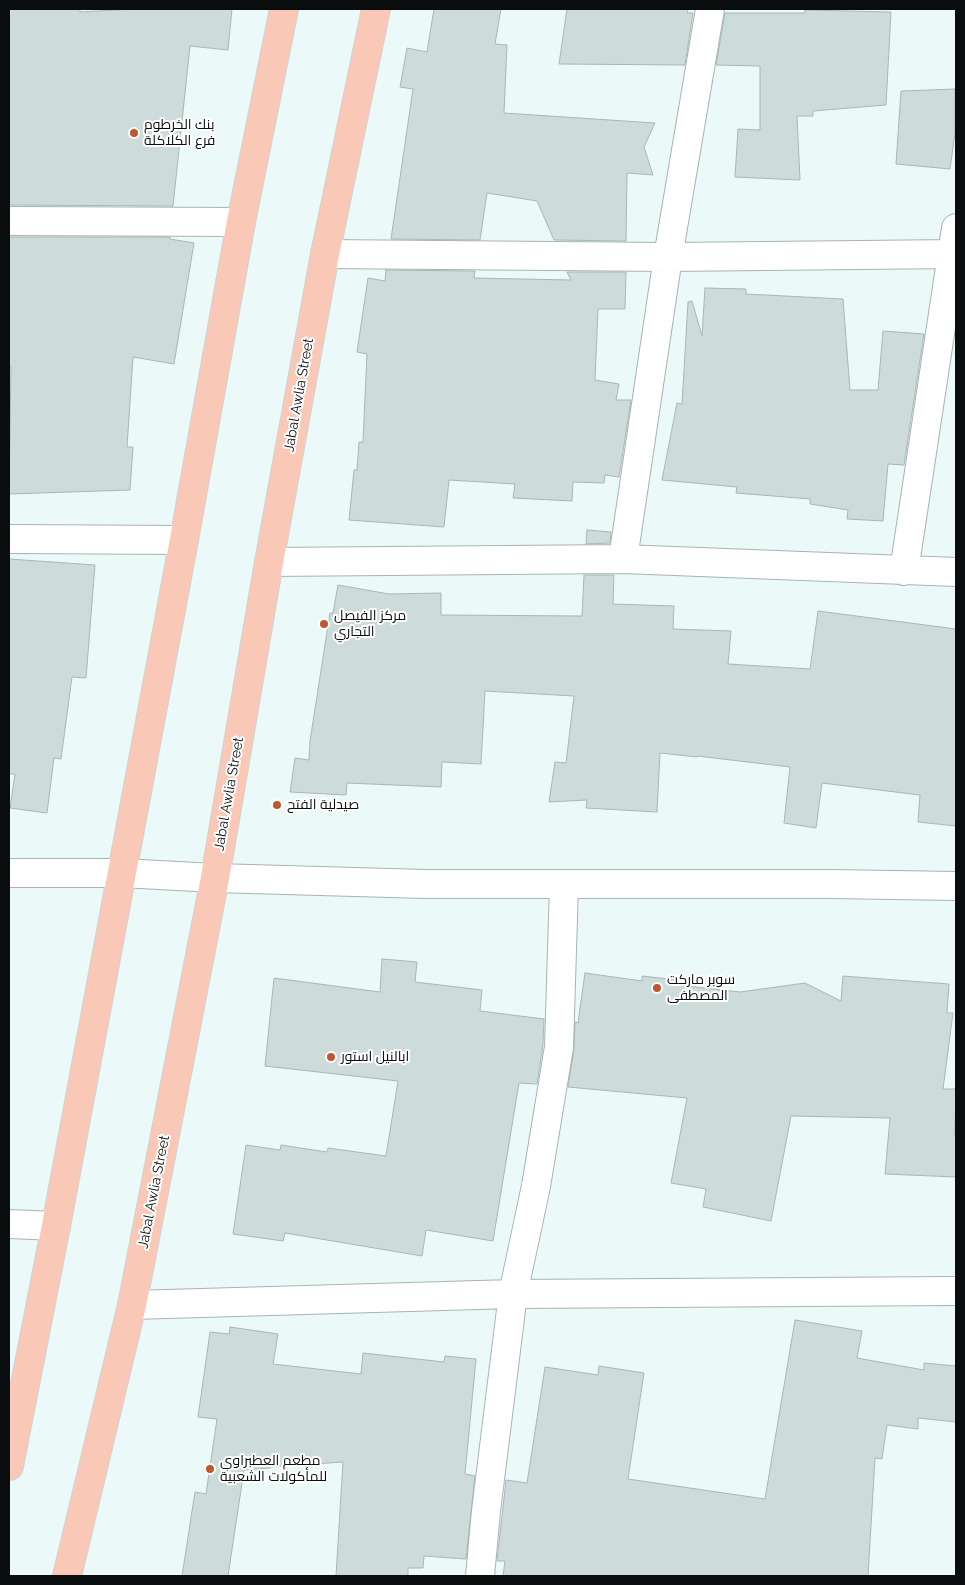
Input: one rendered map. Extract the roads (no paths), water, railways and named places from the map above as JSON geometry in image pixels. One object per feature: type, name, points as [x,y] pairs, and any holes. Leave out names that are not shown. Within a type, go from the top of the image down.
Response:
[{"type":"main road","points":[[9,1466],[122,873],[241,222],[284,9]]},
{"type":"main road","name":"Jabal Awlia Street","points":[[67,1576],[132,1305],[215,878],[269,562],[325,254],[376,9]]},
{"type":"street","points":[[623,559],[668,257],[710,9]]},
{"type":"street","points":[[9,221],[241,222]]},
{"type":"street","points":[[325,254],[668,257],[955,245],[904,571]]},
{"type":"street","points":[[9,539],[184,540]]},
{"type":"street","points":[[269,562],[623,559],[956,572]]},
{"type":"street","points":[[9,873],[122,873],[215,878],[425,884],[831,884],[956,886]]},
{"type":"street","points":[[480,1576],[486,1511],[513,1294],[536,1186],[559,1047],[564,885]]},
{"type":"street","points":[[9,1224],[56,1226]]},
{"type":"street","points":[[132,1305],[513,1294],[956,1291]]},
{"type":"place","name":"بنك الخرطوم فرع الكلاكلة","points":[[134,133]]},
{"type":"place","name":"مركز الفيصل التجاري","points":[[324,624]]},
{"type":"place","name":"صيدلية الفتح","points":[[277,805]]},
{"type":"place","name":"سوبر ماركت المصطفى","points":[[657,988]]},
{"type":"place","name":"ابالنيل استور","points":[[331,1057]]},
{"type":"place","name":"مطعم العطبراوي للمأكولات الشعبية","points":[[210,1469]]}]
